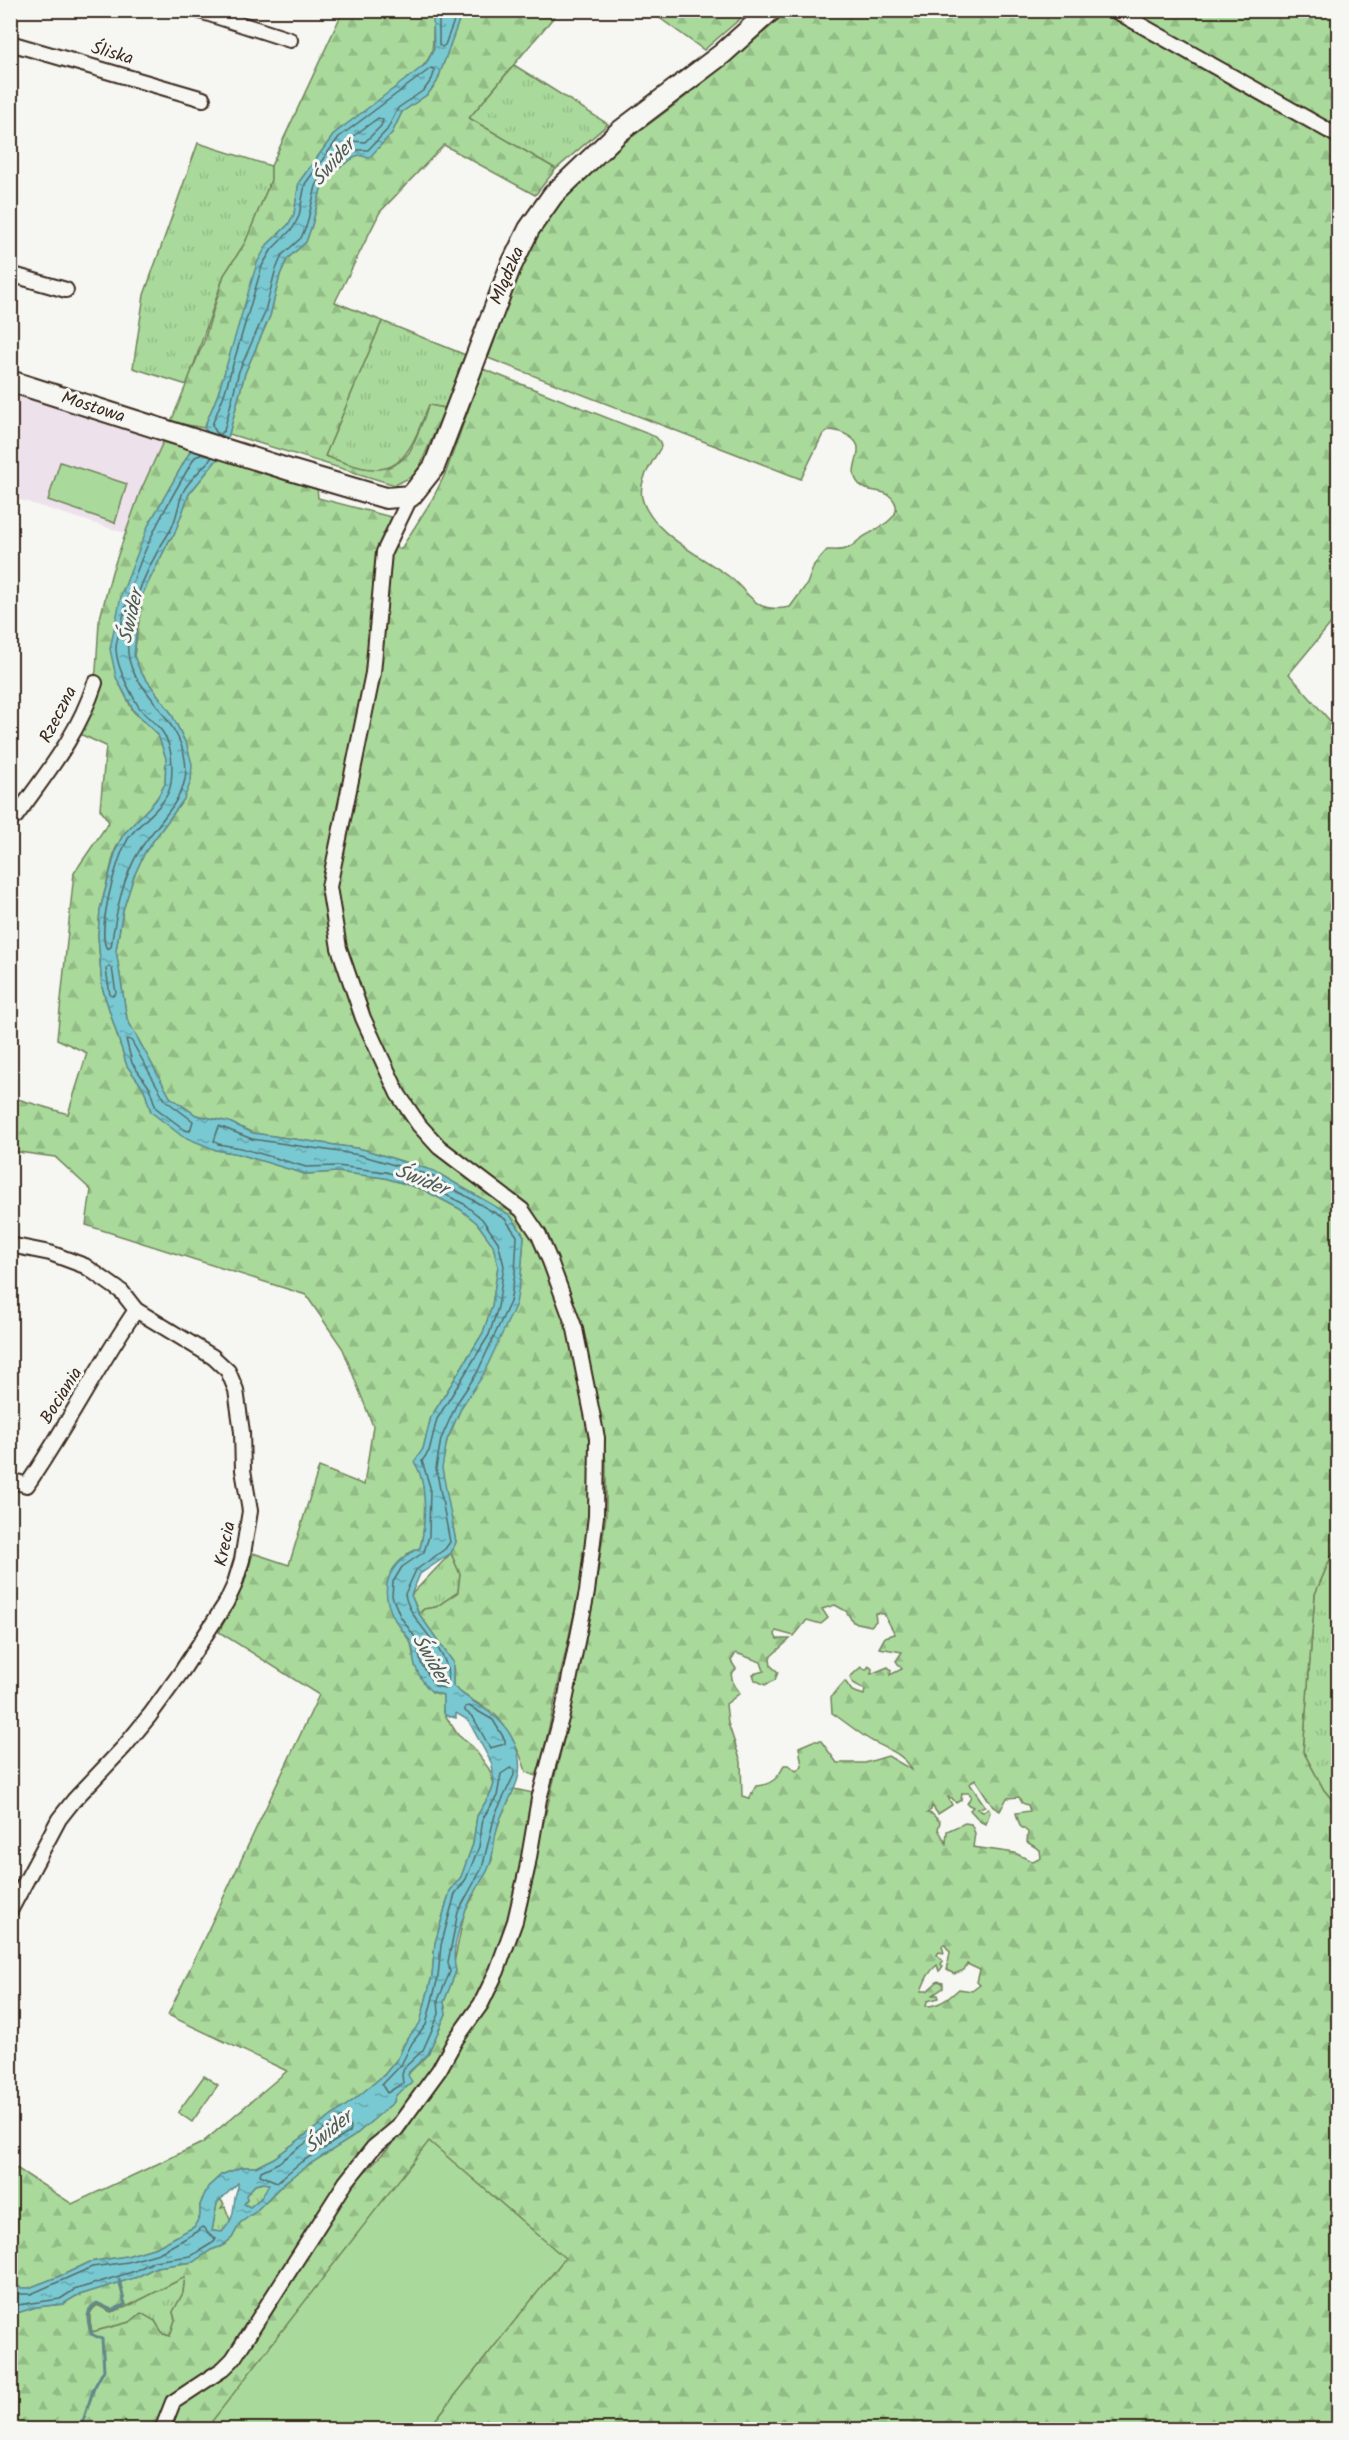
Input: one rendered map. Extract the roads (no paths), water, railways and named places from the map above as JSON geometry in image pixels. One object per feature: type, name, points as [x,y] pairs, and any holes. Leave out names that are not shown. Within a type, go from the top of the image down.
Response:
[{"type":"street","points":[[197,10],[291,40]]},
{"type":"street","name":"Mlądzka","points":[[411,496],[434,467],[510,268],[529,229],[553,195],[620,132],[722,54],[771,10]]},
{"type":"street","points":[[1114,10],[1338,136]]},
{"type":"street","name":"Śliska","points":[[10,43],[202,99]]},
{"type":"street","points":[[10,274],[66,290]]},
{"type":"street","name":"Mostowa","points":[[10,381],[386,498],[411,496]]},
{"type":"street","points":[[162,2430],[173,2402],[233,2359],[346,2182],[373,2148],[396,2129],[423,2094],[456,2039],[481,2004],[497,1971],[515,1921],[539,1799],[562,1711],[587,1592],[596,1515],[597,1438],[572,1319],[539,1235],[522,1210],[439,1146],[419,1125],[398,1094],[363,1018],[339,948],[330,900],[329,887],[373,673],[384,552],[411,496]]},
{"type":"street","name":"Rzeczna","points":[[10,820],[16,816],[71,740],[85,713],[95,683]]},
{"type":"street","name":"Krecia","points":[[10,1245],[51,1252],[86,1266],[122,1292],[136,1310],[213,1357],[228,1371],[236,1390],[242,1432],[243,1470],[250,1511],[249,1531],[234,1586],[208,1632],[150,1715],[59,1819],[10,1911]]},
{"type":"street","name":"Bociania","points":[[10,1480],[27,1485],[136,1310]]},
{"type":"water","name":"Świder","points":[[437,11],[465,11],[459,20],[437,82],[428,94],[402,112],[392,133],[369,158],[358,155],[330,173],[321,189],[306,242],[287,259],[280,275],[270,316],[245,373],[229,434],[220,447],[220,456],[189,494],[174,535],[143,593],[134,656],[140,671],[171,713],[187,746],[192,764],[191,781],[184,799],[145,852],[134,876],[123,910],[116,950],[127,1019],[170,1097],[196,1115],[229,1122],[253,1133],[362,1149],[434,1171],[510,1215],[524,1236],[516,1304],[482,1377],[462,1406],[447,1440],[442,1468],[456,1542],[451,1553],[420,1574],[411,1595],[419,1614],[453,1662],[453,1686],[495,1717],[509,1733],[518,1755],[519,1773],[499,1822],[489,1868],[472,1897],[459,1929],[454,1962],[456,1971],[444,2002],[446,2014],[428,2054],[409,2072],[408,2075],[412,2082],[396,2095],[394,2102],[353,2137],[286,2181],[255,2212],[240,2223],[232,2238],[222,2246],[211,2250],[193,2262],[156,2267],[137,2277],[76,2296],[63,2304],[36,2307],[17,2313],[11,2312],[11,2282],[21,2288],[29,2288],[90,2262],[127,2256],[157,2247],[194,2227],[200,2216],[200,2205],[208,2187],[221,2175],[242,2167],[256,2167],[274,2158],[355,2099],[385,2074],[420,2023],[432,1976],[435,1943],[450,1891],[461,1877],[473,1844],[477,1816],[494,1784],[492,1764],[468,1720],[456,1713],[456,1718],[445,1715],[443,1695],[433,1692],[425,1685],[416,1669],[411,1643],[395,1620],[387,1597],[387,1587],[393,1569],[409,1554],[420,1548],[424,1528],[424,1492],[419,1470],[414,1462],[423,1449],[431,1417],[483,1333],[492,1306],[498,1266],[493,1245],[477,1223],[460,1209],[422,1189],[385,1178],[337,1172],[305,1174],[239,1154],[216,1150],[182,1136],[151,1112],[144,1089],[127,1066],[102,987],[98,935],[100,910],[116,850],[123,835],[156,800],[165,784],[166,758],[158,735],[134,711],[116,677],[110,649],[121,596],[148,526],[191,450],[204,448],[211,436],[204,428],[218,394],[257,263],[267,245],[288,225],[294,214],[299,182],[335,133],[426,64],[434,49],[433,20]],"holes":[[[238,2183],[231,2219],[222,2232],[212,2231],[217,2203]],[[269,2184],[261,2198],[250,2207],[244,2204],[247,2200],[246,2195],[255,2185]]]},
{"type":"waterway","points":[[80,2430],[94,2388],[104,2370],[102,2339],[91,2334],[88,2321],[90,2309],[97,2303],[112,2310],[125,2305],[119,2279]]}]
